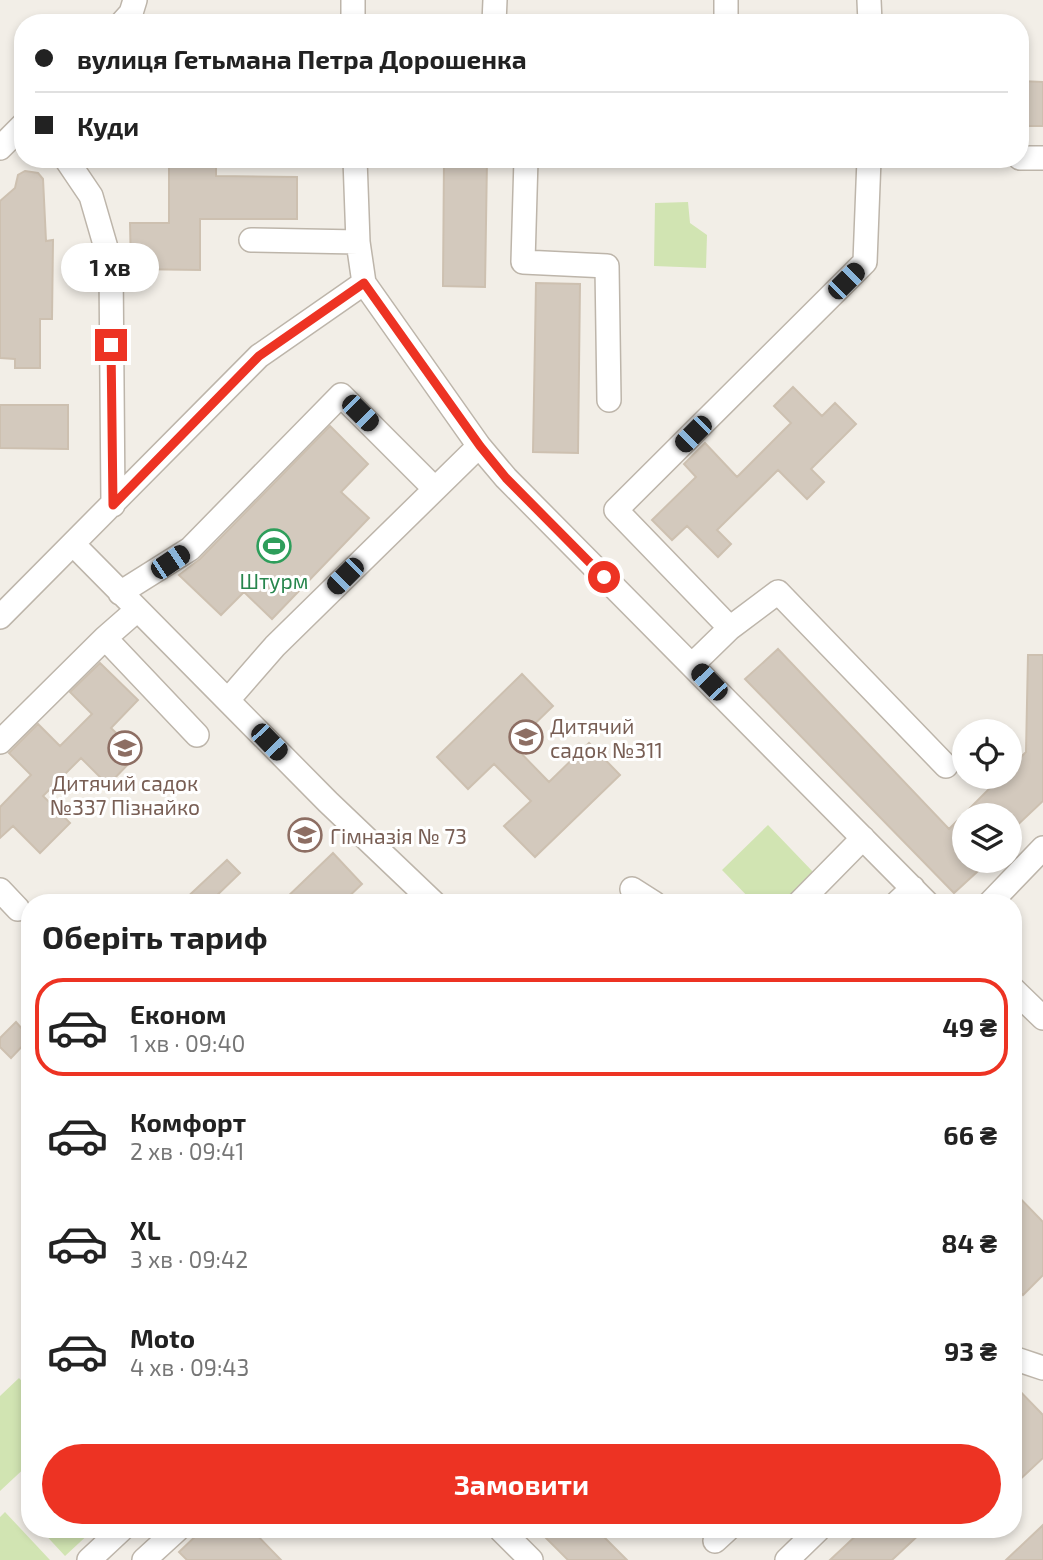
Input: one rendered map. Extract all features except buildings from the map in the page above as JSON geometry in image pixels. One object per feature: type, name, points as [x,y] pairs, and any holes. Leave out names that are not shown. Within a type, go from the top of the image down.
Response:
[{"type":"street","points":[[0,148],[14,134]]},
{"type":"street","points":[[72,168],[91,197],[111,265],[113,505]]},
{"type":"street","points":[[355,168],[358,242],[364,283],[480,446],[506,478],[863,838],[909,894]]},
{"type":"street","points":[[526,168],[523,262],[607,266],[609,400]]},
{"type":"street","points":[[730,628],[616,510],[865,262],[869,168]]},
{"type":"street","points":[[251,240],[358,242]]},
{"type":"street","points":[[0,617],[259,356],[364,283]]},
{"type":"street","points":[[120,593],[190,549],[341,395],[434,488]]},
{"type":"street","points":[[234,693],[275,646],[480,446]]},
{"type":"street","points":[[73,544],[328,802],[425,894]]},
{"type":"street","points":[[692,665],[730,628],[778,592],[946,766]]},
{"type":"street","points":[[0,742],[137,610]]},
{"type":"street","points":[[105,638],[197,734]]},
{"type":"street","points":[[808,894],[863,838]]},
{"type":"street","points":[[999,894],[1043,848]]},
{"type":"street","points":[[632,889],[640,894]]},
{"type":"street","points":[[0,890],[18,909]]},
{"type":"street","points":[[1022,998],[1043,1018]]},
{"type":"street","points":[[1022,1361],[1043,1368]]},
{"type":"street","points":[[89,1560],[112,1538]]},
{"type":"street","points":[[144,1560],[168,1538]]},
{"type":"street","points":[[509,1538],[531,1560]]},
{"type":"street","points":[[787,1560],[810,1538]]},
{"type":"green space","points":[[688,202],[690,223],[707,235],[706,268],[654,266],[655,203]]},
{"type":"green space","points":[[768,825],[815,874],[794,894],[745,894],[722,870]]},
{"type":"green space","points":[[19,1378],[21,1380],[21,1471],[0,1491],[0,1396]]},
{"type":"green space","points":[[5,1512],[21,1529],[21,1538],[29,1538],[50,1560],[0,1560],[0,1517]]},
{"type":"green space","points":[[48,1538],[84,1538],[65,1556]]},
{"type":"place","name":"Штурм","points":[[274,546]]},
{"type":"place","name":"Дитячий садок №311","points":[[526,737]]},
{"type":"place","name":"Дитячий садок №337 Пізнайко","points":[[125,748]]},
{"type":"place","name":"Гімназія № 73","points":[[305,835]]},
{"type":"route","points":[[111,345],[113,505],[259,356],[364,283],[480,446],[506,478],[604,577]]}]
